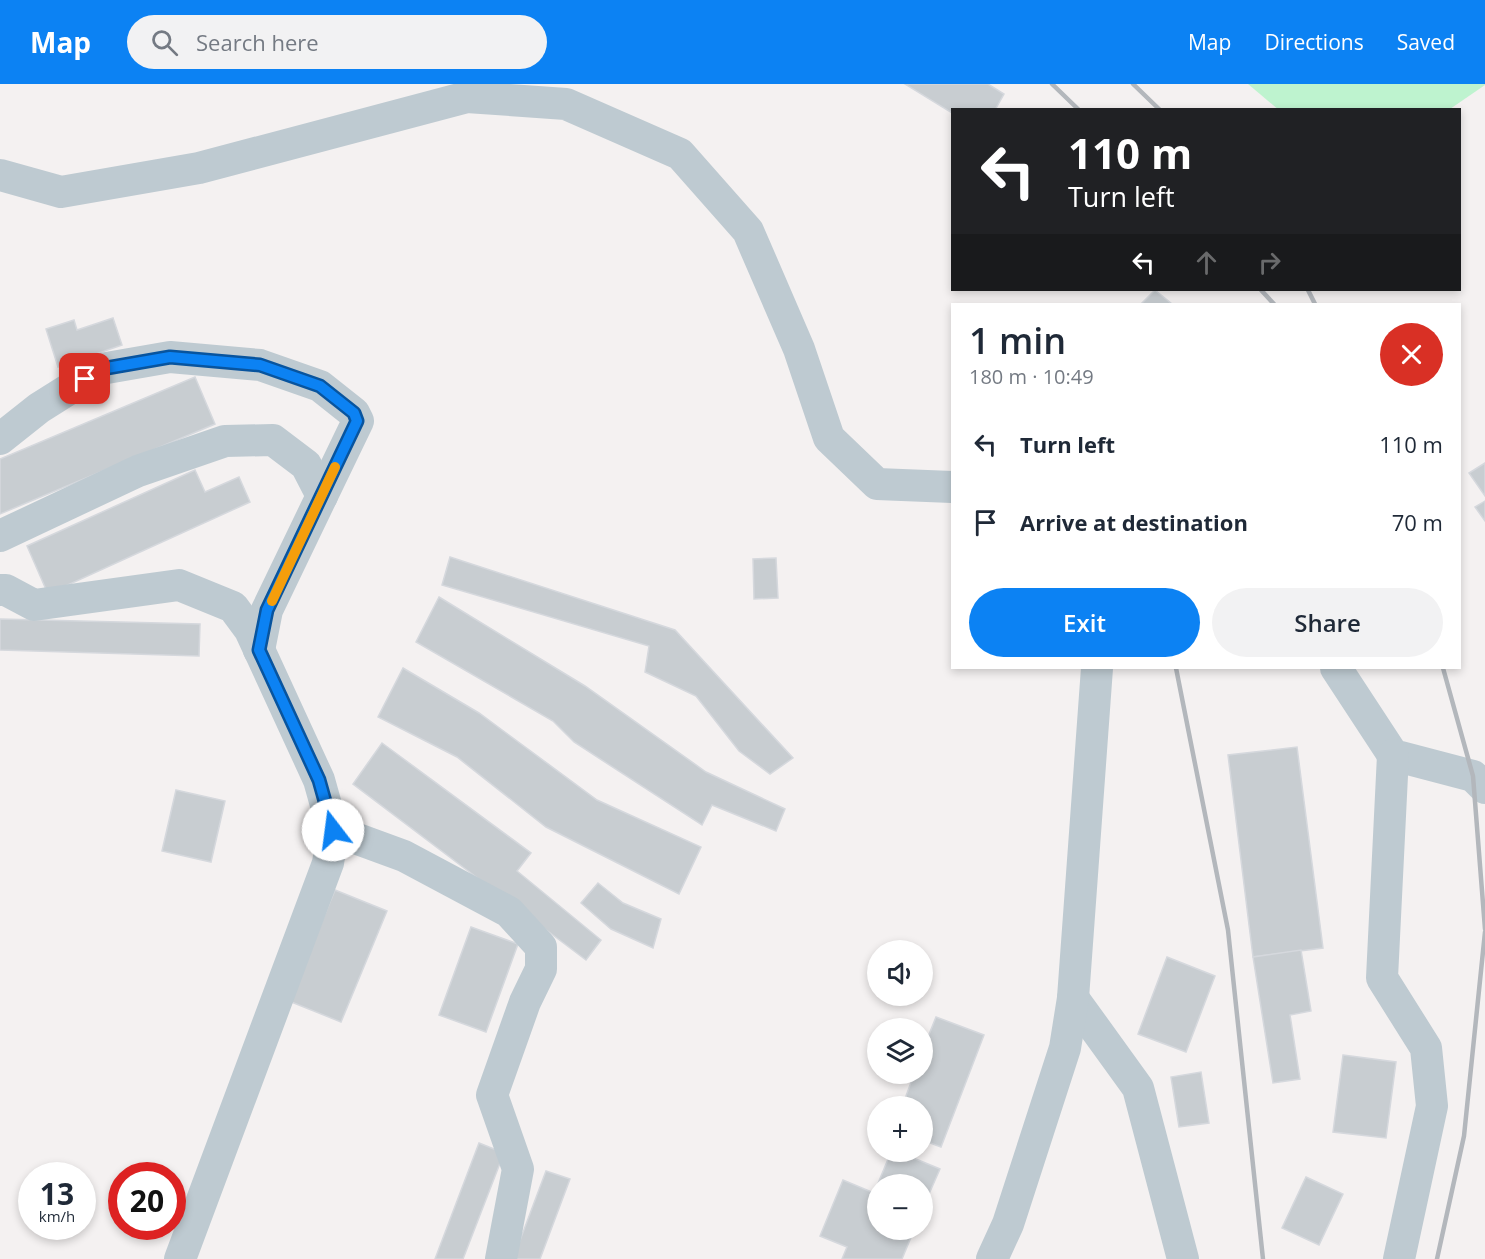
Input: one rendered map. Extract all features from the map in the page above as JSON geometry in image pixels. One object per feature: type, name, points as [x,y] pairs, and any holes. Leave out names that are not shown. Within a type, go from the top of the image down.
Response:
[{"type":"street","points":[[0,175],[61,192],[199,168],[467,97],[566,104],[680,154],[748,231],[799,349],[829,438],[877,484],[951,487]]},
{"type":"street","points":[[0,439],[39,408],[101,369],[170,357],[260,365],[320,386],[354,413],[357,421],[267,610],[259,650]]},
{"type":"street","points":[[0,536],[138,471],[225,441],[273,440],[306,465],[322,496]]},
{"type":"street","points":[[0,590],[6,590],[34,604],[179,585],[233,607],[250,630],[319,780],[333,830],[327,863],[180,1259]]},
{"type":"street","points":[[992,1259],[1008,1224],[1065,1048],[1073,998],[1097,669]]},
{"type":"street","points":[[1337,669],[1393,755],[1382,978],[1426,1048],[1432,1106],[1399,1259]]},
{"type":"street","points":[[1393,755],[1473,776],[1485,788]]},
{"type":"street","points":[[333,830],[404,856],[509,912],[541,947],[541,969],[525,1002],[492,1095],[518,1169],[501,1259]]},
{"type":"street","points":[[1073,998],[1138,1088],[1183,1259]]},
{"type":"green space","points":[[1248,84],[1485,84],[1451,108],[1277,108]]},
{"type":"building","points":[[905,84],[988,84],[1004,94],[996,108],[951,108],[951,112]]},
{"type":"building","points":[[1156,291],[1171,303],[1142,303]]},
{"type":"building","points":[[113,318],[122,345],[58,367],[46,329],[74,320],[77,330]]},
{"type":"building","points":[[195,377],[215,424],[0,514],[0,459]]},
{"type":"building","points":[[1485,463],[1485,496],[1469,473]]},
{"type":"building","points":[[195,470],[205,492],[239,477],[250,502],[48,594],[27,546]]},
{"type":"building","points":[[1485,501],[1485,521],[1475,507]]},
{"type":"building","points":[[450,557],[675,630],[793,758],[770,774],[739,751],[696,696],[645,672],[649,646],[442,585]]},
{"type":"building","points":[[776,558],[778,598],[754,599],[753,559]]},
{"type":"building","points":[[439,597],[585,686],[706,772],[785,809],[776,831],[712,805],[702,825],[574,742],[553,721],[416,642]]},
{"type":"building","points":[[0,619],[200,624],[199,656],[0,650]]},
{"type":"building","points":[[403,668],[479,713],[597,800],[701,847],[679,894],[546,827],[457,757],[378,717]]},
{"type":"building","points":[[382,743],[531,853],[517,871],[601,940],[586,960],[353,784]]},
{"type":"building","points":[[1297,747],[1323,948],[1253,957],[1228,755]]},
{"type":"building","points":[[176,790],[225,801],[211,862],[162,851]]},
{"type":"building","points":[[598,883],[623,903],[661,919],[653,948],[611,929],[581,903]]},
{"type":"building","points":[[335,890],[387,911],[341,1022],[289,1001]]},
{"type":"building","points":[[471,927],[518,944],[486,1032],[439,1015]]},
{"type":"building","points":[[1301,950],[1311,1011],[1290,1015],[1300,1079],[1273,1083],[1253,957]]},
{"type":"building","points":[[1167,957],[1215,976],[1186,1052],[1138,1034]]},
{"type":"building","points":[[936,1017],[984,1035],[941,1147],[933,1144],[933,1096],[906,1096],[910,1084],[933,1084],[933,1024]]},
{"type":"building","points":[[1343,1055],[1396,1062],[1386,1138],[1333,1132]]},
{"type":"building","points":[[1201,1072],[1209,1123],[1179,1127],[1171,1077]]},
{"type":"building","points":[[479,1143],[504,1153],[463,1259],[435,1259]]},
{"type":"building","points":[[887,1162],[923,1162],[940,1169],[933,1185],[933,1174],[882,1174]]},
{"type":"building","points":[[546,1171],[570,1179],[540,1259],[513,1259]]},
{"type":"building","points":[[1306,1177],[1343,1194],[1319,1245],[1282,1228]]},
{"type":"building","points":[[843,1180],[867,1190],[867,1240],[910,1240],[902,1259],[842,1259],[847,1247],[820,1236]]},
{"type":"railway","points":[[1052,84],[1077,108]]},
{"type":"railway","points":[[1133,84],[1158,108]]},
{"type":"railway","points":[[1262,291],[1273,303]]},
{"type":"railway","points":[[1308,291],[1314,303]]},
{"type":"railway","points":[[1176,669],[1228,930],[1263,1259]]},
{"type":"railway","points":[[1443,669],[1473,776],[1485,929]]},
{"type":"railway","points":[[1437,1259],[1464,1136],[1485,932]]},
{"type":"slow traffic","points":[[272,601],[335,467]]},
{"type":"route","points":[[85,379],[101,369],[170,357],[260,365],[320,386],[354,413],[357,421],[267,610],[259,650],[319,780],[333,830]]}]
